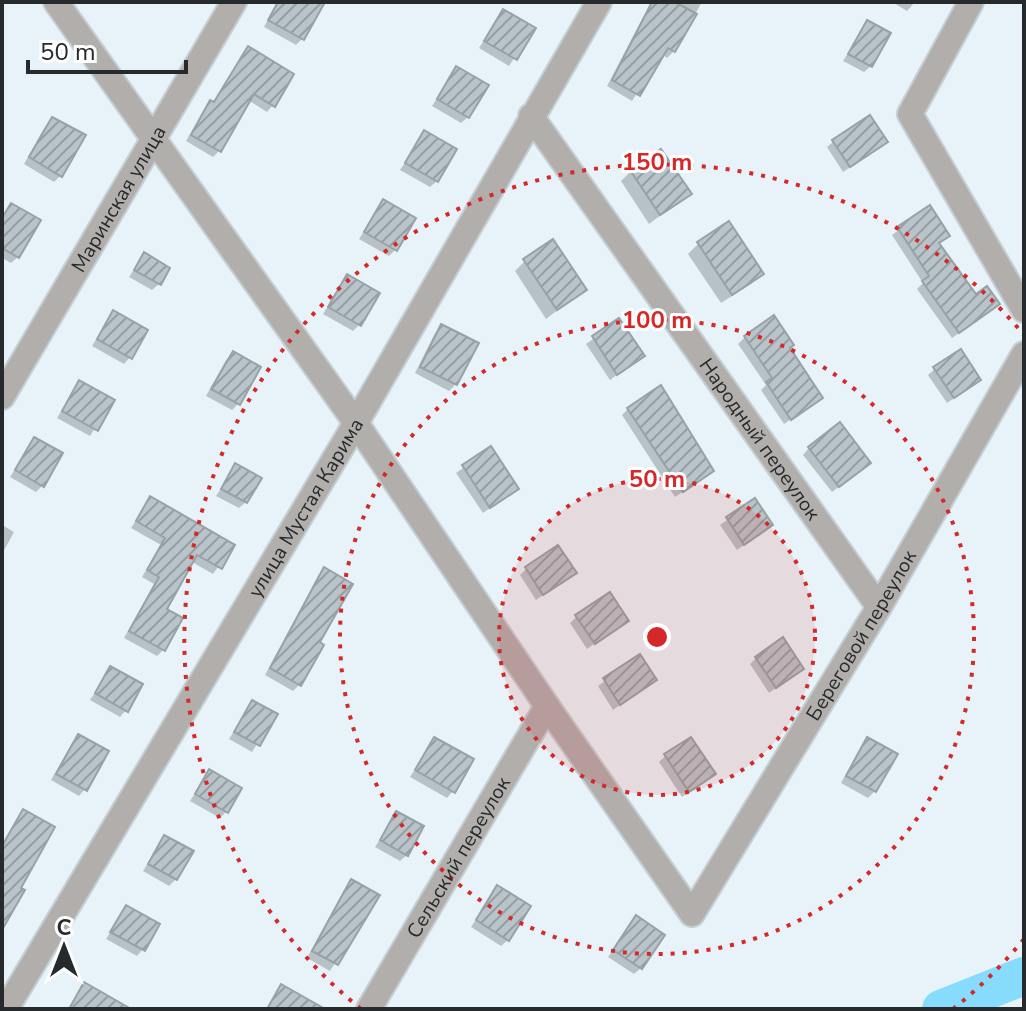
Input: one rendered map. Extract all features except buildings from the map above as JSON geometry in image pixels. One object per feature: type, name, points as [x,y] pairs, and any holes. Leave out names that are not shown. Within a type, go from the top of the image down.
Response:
[{"type":"street","points":[[56,2],[356,423],[547,706]]},
{"type":"street","name":"Маринская улица","points":[[2,397],[234,2]]},
{"type":"street","name":"улица Мустая Карима","points":[[6,1009],[356,423],[599,2]]},
{"type":"street","points":[[971,2],[910,114],[1024,310]]},
{"type":"street","name":"Народный переулок","points":[[531,116],[879,607]]},
{"type":"street","name":"Береговой переулок","points":[[547,706],[692,914],[879,607],[1024,354]]},
{"type":"street","name":"Сельский переулок","points":[[369,1009],[547,706]]},
{"type":"waterway","points":[[941,1009],[1024,976]]}]
